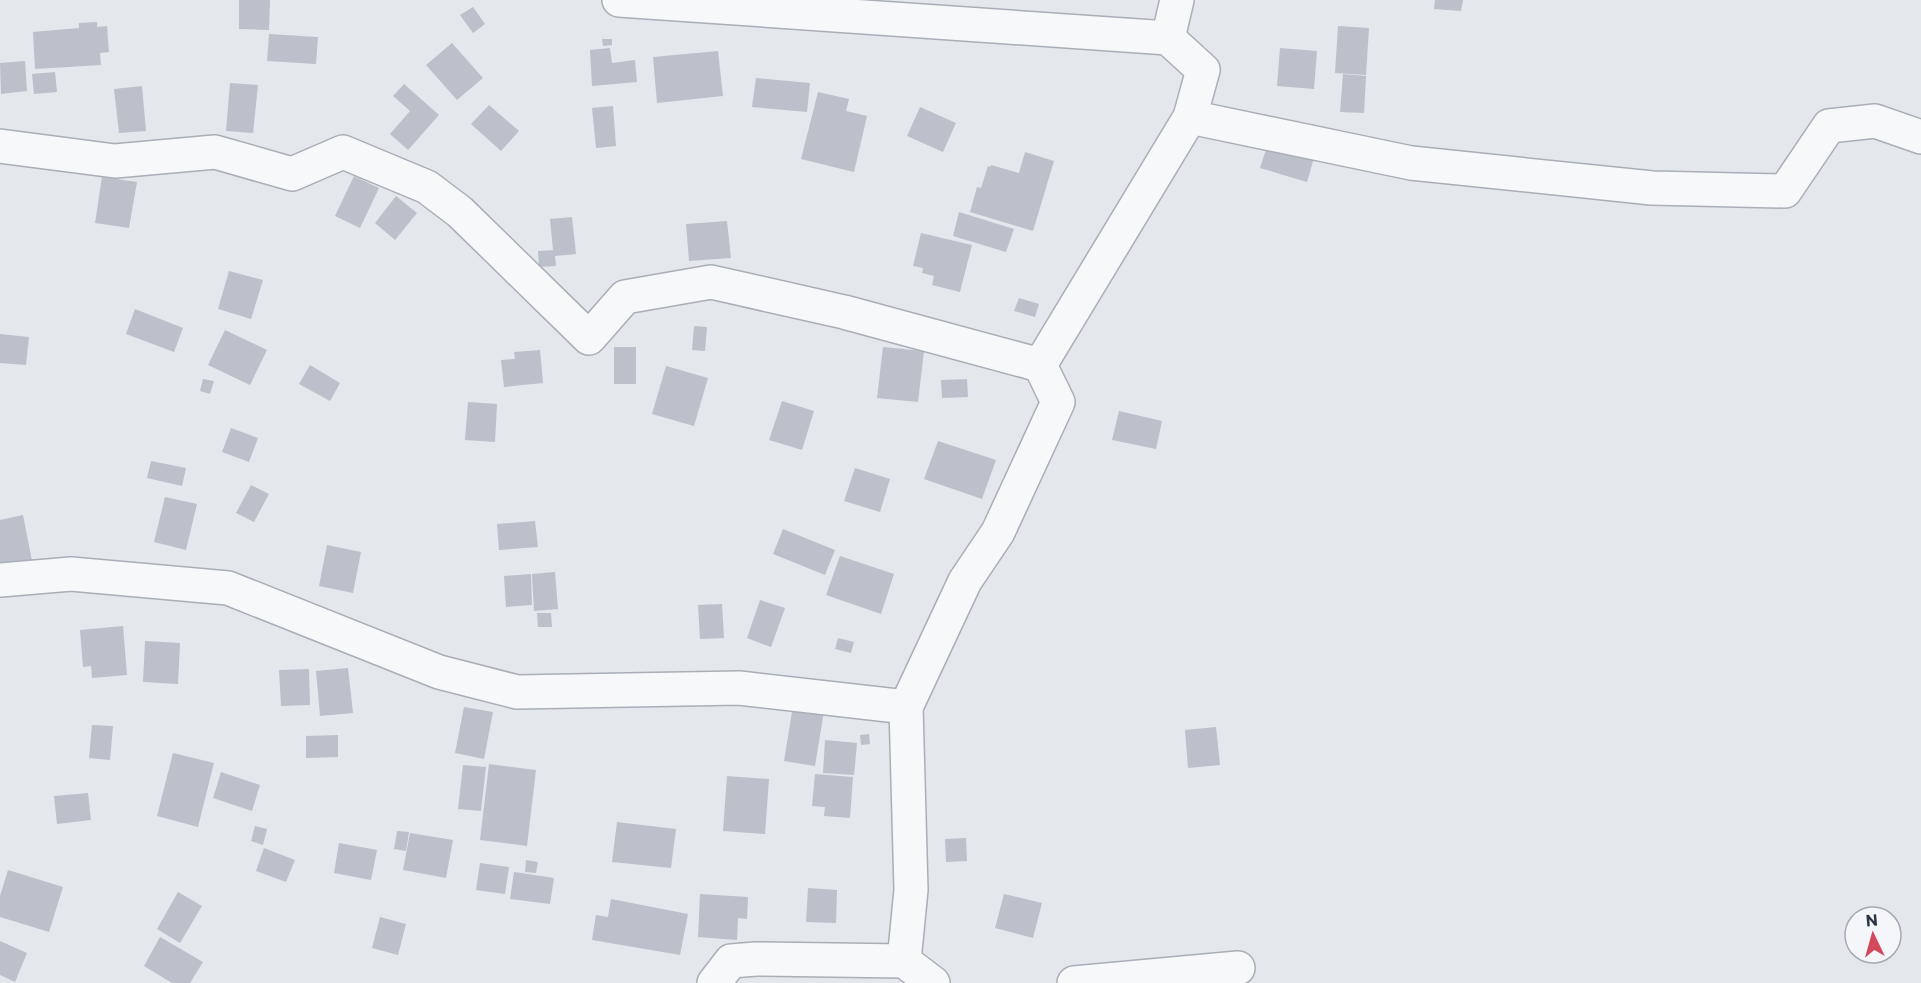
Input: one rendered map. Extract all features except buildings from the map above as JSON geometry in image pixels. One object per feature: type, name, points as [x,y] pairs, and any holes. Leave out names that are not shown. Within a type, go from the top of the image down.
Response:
[{"type":"street","points":[[619,0],[1168,38],[1203,70],[1190,117],[1040,365]]},
{"type":"street","points":[[1168,38],[1177,0]]},
{"type":"street","points":[[1190,117],[1411,163],[1652,188],[1741,191],[1785,191],[1829,126],[1875,122],[1921,137]]},
{"type":"street","points":[[0,146],[115,161],[215,152],[292,174],[343,152],[427,187],[460,212],[589,338],[625,297],[711,282],[844,312],[1040,365],[1058,402],[998,532],[965,581],[906,707],[911,890],[904,962]]},
{"type":"street","points":[[0,580],[71,574],[228,588],[440,672],[517,693],[739,688],[906,707]]},
{"type":"street","points":[[714,983],[731,961],[756,959],[904,962],[933,983]]},
{"type":"street","points":[[1074,983],[1239,968]]}]
